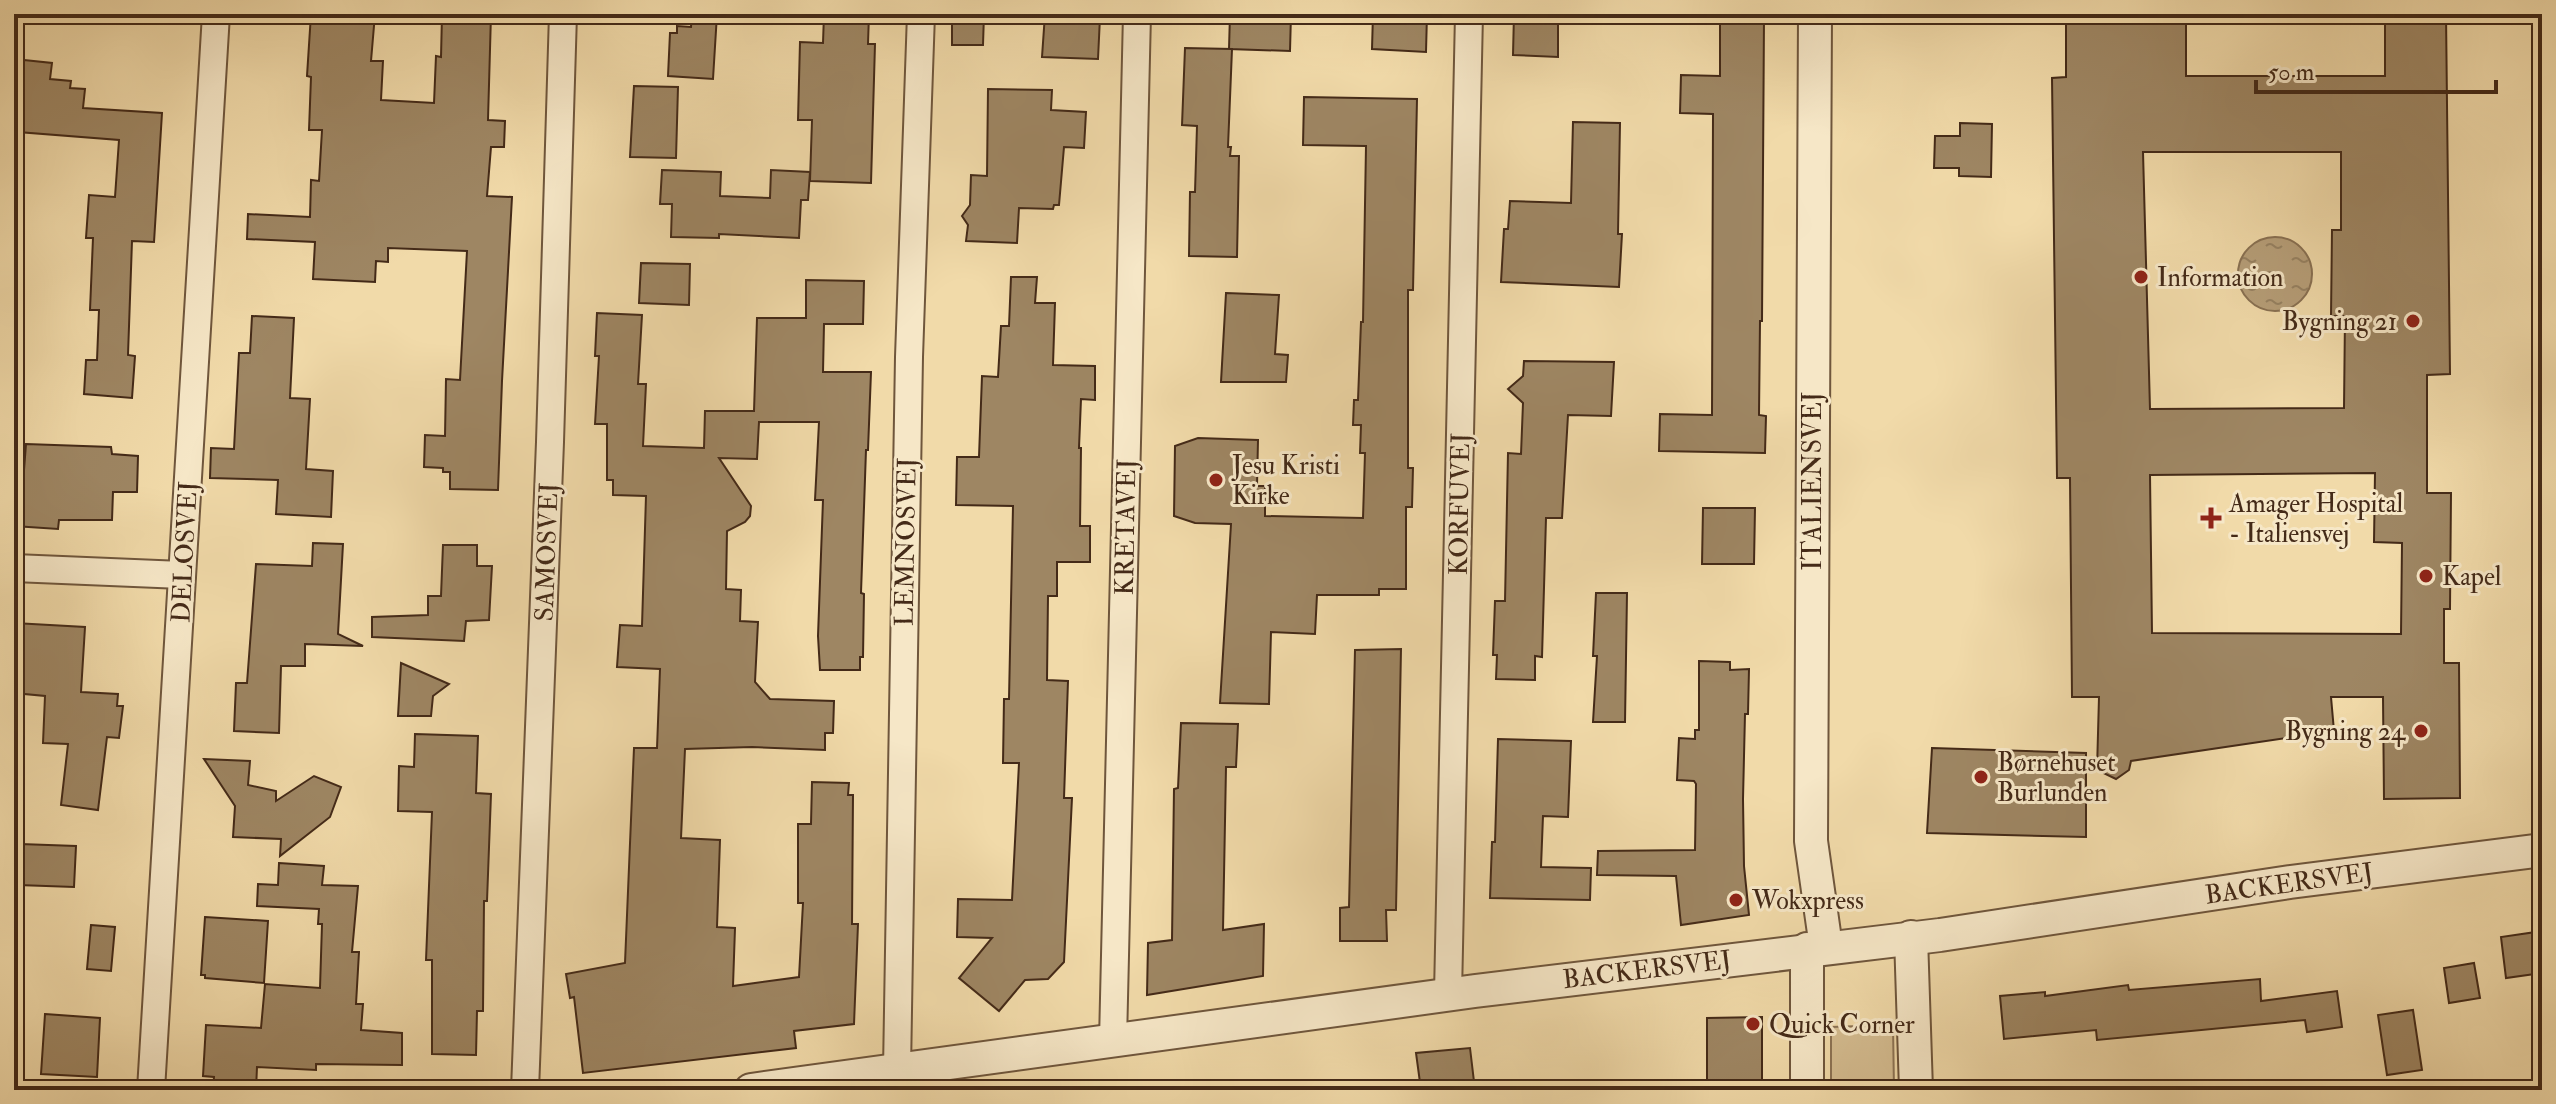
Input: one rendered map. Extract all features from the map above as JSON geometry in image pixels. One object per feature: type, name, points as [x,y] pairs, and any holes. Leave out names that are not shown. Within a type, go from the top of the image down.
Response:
[{"type":"street","name":"DELOSVEJ","points":[[151,1090],[216,14]]},
{"type":"street","name":"SAMOSVEJ","points":[[525,1090],[551,426],[563,14]]},
{"type":"street","name":"LEMNOSVEJ","points":[[897,1070],[908,373],[921,14]]},
{"type":"street","name":"KRETAVEJ","points":[[1113,1041],[1137,14]]},
{"type":"street","name":"KORFUVEJ","points":[[1448,994],[1469,14]]},
{"type":"street","name":"ITALIENSVEJ","points":[[1807,1090],[1816,948],[1811,841],[1815,14]]},
{"type":"street","points":[[14,568],[182,575]]},
{"type":"street","name":"BACKERSVEJ","points":[[751,1090],[1448,994],[1911,937],[2305,880],[2542,850]]},
{"type":"street","points":[[1911,937],[1916,1090]]},
{"type":"shaded area","points":[[1893,1025],[1894,1090],[1831,1090],[1831,1027]]},
{"type":"water","points":[[2275,237],[2289,240],[2301,248],[2309,260],[2312,274],[2309,288],[2301,300],[2289,308],[2275,311],[2261,308],[2249,300],[2241,288],[2238,274],[2241,260],[2249,248],[2261,240]]},
{"type":"building","points":[[311,14],[375,14],[371,61],[383,61],[381,100],[434,103],[436,56],[441,57],[442,15],[491,14],[488,120],[505,121],[504,147],[491,147],[487,196],[512,197],[498,490],[450,489],[450,472],[443,472],[443,468],[424,467],[425,435],[445,436],[446,379],[460,380],[467,251],[388,248],[388,262],[376,261],[375,282],[313,279],[315,242],[247,239],[248,214],[310,217],[311,180],[319,181],[322,130],[309,130],[311,77],[307,76]]},
{"type":"building","points":[[692,14],[717,14],[713,79],[668,76],[670,33],[677,33],[677,26],[691,27]]},
{"type":"building","points":[[824,14],[869,14],[868,44],[875,44],[871,183],[810,181],[812,120],[798,120],[800,42],[823,43]]},
{"type":"building","points":[[952,14],[984,14],[983,45],[952,45]]},
{"type":"building","points":[[1045,14],[1100,17],[1098,59],[1042,57]]},
{"type":"building","points":[[1230,14],[1291,14],[1290,51],[1229,49]]},
{"type":"building","points":[[1373,14],[1427,14],[1426,52],[1372,49]]},
{"type":"building","points":[[1514,14],[1558,14],[1558,57],[1513,55]]},
{"type":"building","name":"Amager Hospital - Italiensvej","points":[[2066,14],[2186,14],[2186,76],[2385,76],[2385,14],[2446,14],[2450,374],[2427,375],[2427,493],[2451,493],[2450,609],[2444,609],[2444,663],[2459,663],[2460,798],[2384,799],[2383,697],[2331,697],[2334,731],[2131,761],[2129,770],[2116,779],[2097,770],[2099,697],[2072,697],[2070,478],[2057,478],[2052,78],[2066,77]],"holes":[[[2143,152],[2341,152],[2341,230],[2332,230],[2331,316],[2345,316],[2344,408],[2150,409]],[[2375,473],[2374,542],[2402,543],[2401,634],[2152,633],[2150,475]]]},
{"type":"building","points":[[1720,17],[1764,18],[1759,415],[1766,416],[1765,453],[1659,451],[1660,414],[1712,415],[1713,114],[1680,113],[1681,75],[1720,76]]},
{"type":"building","points":[[1185,48],[1232,49],[1228,147],[1231,147],[1230,156],[1239,156],[1237,257],[1189,256],[1190,192],[1195,192],[1197,126],[1182,125]]},
{"type":"building","points":[[24,60],[52,63],[50,79],[71,81],[70,88],[85,89],[83,108],[162,113],[154,242],[132,241],[128,355],[135,356],[132,398],[84,394],[86,360],[97,360],[99,310],[90,310],[93,238],[86,238],[89,195],[115,197],[119,140],[18,132]]},
{"type":"building","points":[[634,86],[678,87],[676,158],[630,157]]},
{"type":"building","points":[[988,89],[1052,90],[1051,110],[1086,112],[1084,148],[1064,147],[1059,205],[1054,205],[1053,209],[1019,208],[1017,243],[966,241],[968,225],[962,216],[970,205],[971,175],[987,176]]},
{"type":"building","points":[[1304,97],[1417,99],[1413,290],[1408,290],[1408,468],[1413,468],[1412,507],[1406,507],[1406,589],[1379,589],[1379,595],[1317,595],[1315,634],[1271,632],[1269,704],[1220,703],[1231,524],[1195,523],[1174,516],[1175,446],[1198,438],[1258,440],[1257,486],[1265,486],[1265,516],[1363,518],[1365,453],[1360,453],[1361,425],[1353,425],[1354,400],[1358,400],[1363,322],[1366,146],[1303,145]]},
{"type":"building","points":[[1573,122],[1620,123],[1618,234],[1622,234],[1619,287],[1501,282],[1504,229],[1508,229],[1510,201],[1571,203]]},
{"type":"building","points":[[1960,123],[1992,124],[1991,177],[1959,176],[1959,168],[1934,168],[1935,136],[1960,136]]},
{"type":"building","points":[[662,170],[721,172],[720,196],[770,198],[771,170],[810,172],[808,200],[801,200],[799,238],[719,234],[719,238],[671,237],[672,204],[660,204]]},
{"type":"building","points":[[641,263],[690,264],[689,305],[639,303]]},
{"type":"building","points":[[1011,277],[1037,277],[1035,303],[1055,303],[1053,365],[1095,366],[1095,400],[1081,399],[1079,448],[1080,526],[1090,526],[1090,562],[1057,562],[1057,596],[1048,596],[1047,680],[1068,681],[1064,798],[1072,798],[1064,962],[1048,979],[1025,980],[999,1011],[959,978],[992,938],[957,937],[958,899],[1012,900],[1019,763],[1003,763],[1004,699],[1009,699],[1013,506],[956,505],[957,457],[979,457],[982,376],[998,377],[1001,326],[1009,326]]},
{"type":"building","points":[[806,280],[864,281],[863,324],[824,324],[823,372],[871,372],[861,593],[864,594],[863,657],[860,657],[860,670],[820,670],[818,636],[823,500],[815,500],[819,422],[759,422],[757,459],[719,458],[751,506],[750,516],[745,522],[727,531],[726,589],[741,590],[740,621],[758,622],[755,682],[770,699],[834,701],[833,733],[825,733],[825,750],[752,747],[685,749],[681,838],[720,840],[717,927],[735,928],[733,986],[799,977],[803,903],[798,903],[798,824],[811,824],[812,782],[849,783],[848,795],[853,795],[852,924],[858,924],[854,1024],[794,1031],[796,1048],[583,1073],[574,997],[570,998],[566,974],[625,963],[634,748],[657,748],[660,669],[617,667],[620,625],[642,626],[646,496],[613,495],[613,480],[607,480],[607,424],[595,424],[599,356],[595,356],[597,313],[642,315],[638,384],[646,384],[643,446],[704,448],[705,411],[754,411],[757,318],[806,318]]},
{"type":"building","points":[[1226,293],[1279,295],[1275,354],[1288,355],[1286,382],[1221,382]]},
{"type":"building","points":[[252,316],[294,318],[290,398],[310,399],[306,469],[333,471],[331,517],[276,514],[278,480],[210,478],[211,448],[234,449],[239,353],[250,353]]},
{"type":"building","points":[[1524,361],[1614,362],[1611,416],[1568,415],[1562,518],[1546,518],[1542,657],[1535,656],[1535,680],[1496,679],[1497,655],[1493,655],[1495,601],[1505,601],[1508,453],[1521,454],[1523,403],[1508,389],[1523,376]]},
{"type":"building","points":[[26,444],[111,447],[112,454],[138,456],[137,492],[113,492],[112,520],[59,520],[58,529],[14,526],[14,496],[22,496]]},
{"type":"building","points":[[1703,508],[1755,508],[1754,564],[1702,564]]},
{"type":"building","points":[[313,543],[343,544],[338,634],[363,646],[305,644],[305,666],[281,666],[279,733],[234,731],[236,683],[247,683],[256,564],[312,566]]},
{"type":"building","points":[[443,545],[477,545],[477,566],[492,566],[489,620],[466,621],[464,641],[372,637],[372,617],[428,615],[428,596],[441,596]]},
{"type":"building","points":[[1596,593],[1627,593],[1625,722],[1593,722],[1597,656],[1593,656]]},
{"type":"building","points":[[14,623],[85,627],[81,692],[118,694],[117,706],[123,706],[119,738],[107,737],[98,810],[61,805],[68,744],[43,743],[45,696],[14,693]]},
{"type":"building","points":[[1401,649],[1396,910],[1386,910],[1387,941],[1340,941],[1340,908],[1349,907],[1355,650]]},
{"type":"building","points":[[1699,661],[1730,662],[1730,670],[1749,669],[1743,799],[1744,866],[1749,915],[1681,925],[1676,876],[1597,875],[1598,851],[1695,850],[1696,784],[1694,781],[1677,780],[1679,738],[1695,739],[1695,730],[1699,730]]},
{"type":"building","points":[[401,663],[449,684],[433,696],[431,716],[398,716]]},
{"type":"building","points":[[1181,723],[1238,724],[1236,767],[1226,767],[1223,930],[1264,924],[1263,976],[1147,995],[1148,943],[1172,940],[1174,789],[1178,788]]},
{"type":"building","points":[[415,734],[478,736],[476,793],[491,794],[487,901],[484,901],[483,1011],[477,1011],[476,1055],[432,1054],[432,960],[426,960],[432,812],[398,811],[399,766],[414,767]]},
{"type":"building","points":[[1498,739],[1571,741],[1568,817],[1543,816],[1541,867],[1591,868],[1590,900],[1490,898]]},
{"type":"building","points":[[1932,748],[2086,753],[2086,837],[1927,833]]},
{"type":"building","points":[[204,759],[250,761],[248,785],[276,791],[276,801],[314,776],[341,787],[330,817],[280,856],[281,839],[233,837],[235,806]]},
{"type":"building","points":[[20,844],[76,846],[74,887],[18,885]]},
{"type":"building","points":[[279,863],[324,866],[322,885],[358,886],[352,952],[359,952],[356,1004],[363,1004],[361,1030],[402,1033],[402,1065],[316,1064],[316,1070],[257,1067],[256,1090],[213,1090],[214,1077],[203,1076],[206,1025],[261,1028],[265,984],[320,988],[322,924],[318,924],[319,909],[257,906],[258,884],[278,885]]},
{"type":"building","points":[[205,917],[268,921],[264,983],[205,978],[201,975]]},
{"type":"building","points":[[91,925],[115,927],[111,971],[87,969]]},
{"type":"building","points":[[2536,932],[2542,973],[2506,978],[2501,937]]},
{"type":"building","points":[[2474,963],[2480,998],[2449,1003],[2444,968]]},
{"type":"building","points":[[2260,979],[2261,1001],[2337,991],[2342,1027],[2307,1032],[2305,1020],[2097,1040],[2096,1030],[2004,1039],[2000,996],[2045,992],[2045,996],[2128,985],[2129,990]]},
{"type":"building","points":[[2413,1010],[2422,1070],[2387,1075],[2378,1015]]},
{"type":"building","points":[[45,1014],[100,1018],[97,1077],[41,1074]]},
{"type":"building","points":[[1762,1017],[1762,1090],[1707,1090],[1707,1018]]},
{"type":"building","points":[[1470,1048],[1475,1090],[1421,1090],[1416,1053]]},
{"type":"place","name":"Information","points":[[2141,277]]},
{"type":"place","name":"Bygning 21","points":[[2413,321]]},
{"type":"place","name":"Jesu Kristi Kirke","points":[[1216,480]]},
{"type":"place","name":"Amager Hospital - Italiensvej","points":[[2211,518]]},
{"type":"place","name":"Kapel","points":[[2426,576]]},
{"type":"place","name":"Bygning 24","points":[[2421,731]]},
{"type":"place","name":"Børnehuset Burlunden","points":[[1981,777]]},
{"type":"place","name":"Wokxpress","points":[[1736,900]]},
{"type":"place","name":"Quick Corner","points":[[1753,1024]]}]
